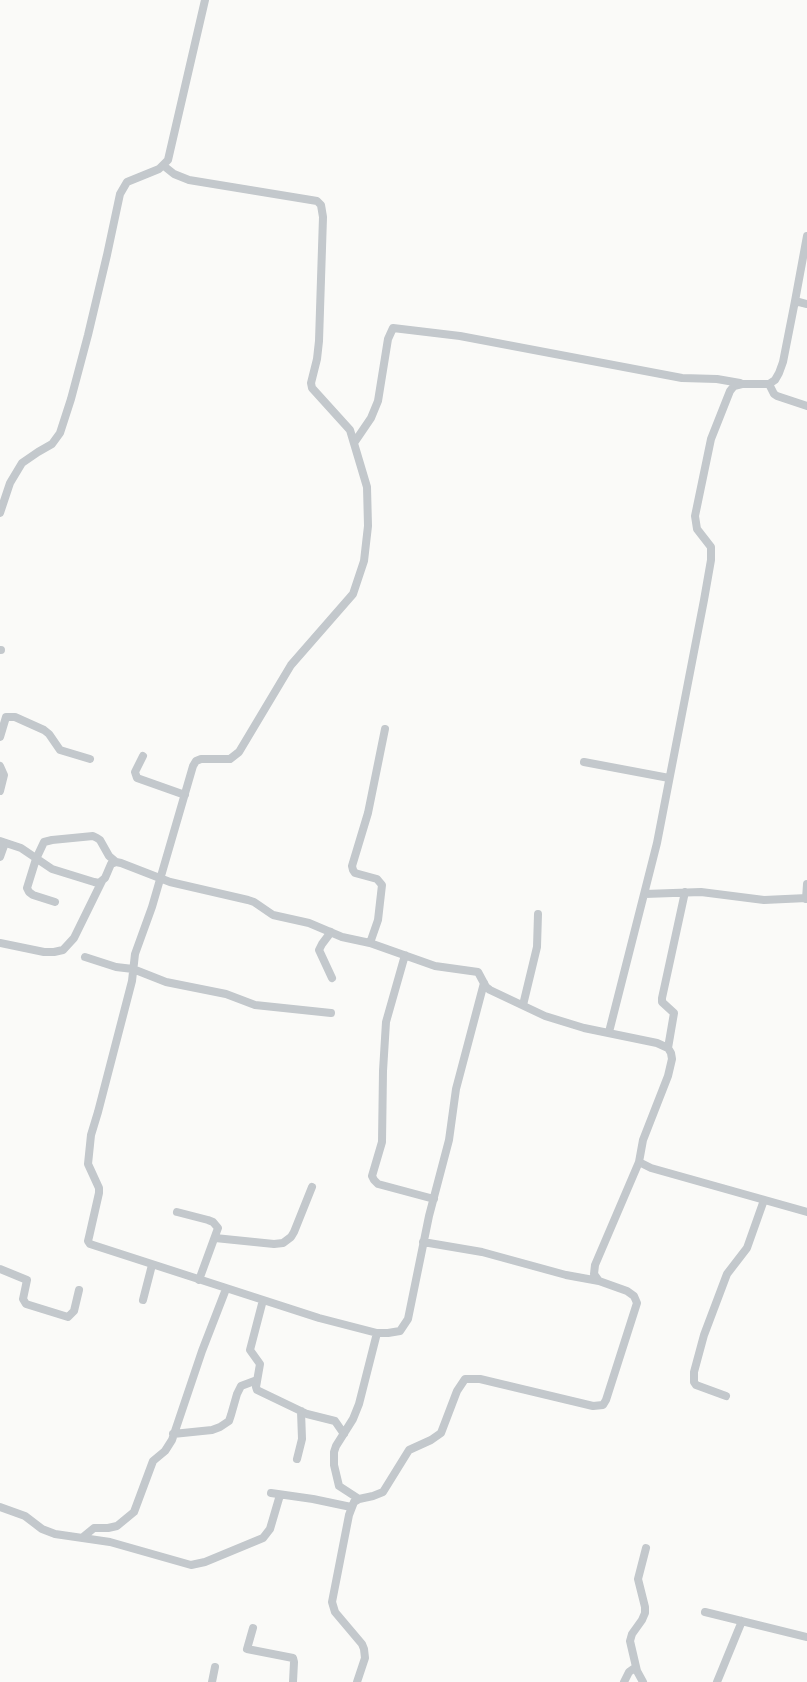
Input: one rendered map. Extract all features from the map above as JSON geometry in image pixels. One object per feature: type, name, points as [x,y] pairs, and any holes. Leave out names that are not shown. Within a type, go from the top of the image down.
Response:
[{"type":"street","points":[[0,513],[10,483],[22,464],[52,444],[60,433],[83,353],[120,194],[123,187],[133,179],[164,166],[170,155],[205,0]]},
{"type":"street","points":[[164,166],[174,174],[189,180],[317,201],[321,205],[323,217],[320,316],[317,358],[311,382],[312,388],[348,426],[367,487],[368,510],[364,561],[353,594],[291,665],[236,756],[224,759],[201,759],[196,761],[191,772],[152,907],[135,954],[132,981],[91,1135],[88,1164],[99,1188],[99,1193],[88,1241],[94,1246],[319,1318],[377,1333],[388,1334],[400,1331],[408,1319],[424,1242],[449,1140],[458,1080],[484,983]]},
{"type":"street","points":[[354,443],[371,418],[378,401],[388,338],[393,328],[478,339],[682,378],[717,379],[742,384],[769,384],[775,380],[783,362],[807,236]]},
{"type":"street","points":[[796,301],[807,304]]},
{"type":"street","points":[[609,1032],[657,843],[694,658],[711,560],[711,547],[697,529],[695,516],[710,443],[730,391],[734,386],[742,384]]},
{"type":"street","points":[[769,384],[777,396],[807,406]]},
{"type":"street","points":[[0,737],[6,717],[15,717],[44,730],[60,750],[90,759]]},
{"type":"street","points":[[370,943],[379,914],[382,885],[377,880],[355,873],[352,866],[368,813],[385,729]]},
{"type":"street","points":[[142,756],[135,772],[137,778],[184,795]]},
{"type":"street","points":[[584,762],[669,778]]},
{"type":"street","points":[[0,766],[4,775],[0,791]]},
{"type":"street","points":[[55,902],[29,892],[28,884],[44,842],[93,836],[100,840],[106,853],[116,862],[160,879],[248,900],[254,902],[273,916],[309,923],[342,937],[370,943],[442,968],[478,972],[490,990],[563,1022],[657,1043],[668,1048],[671,1053],[670,1067],[643,1140],[639,1162],[598,1256],[594,1274],[599,1281]]},
{"type":"street","points":[[0,857],[3,842],[21,848],[52,869],[94,882],[102,881]]},
{"type":"street","points":[[0,943],[44,952],[63,950],[74,938],[109,867],[116,862]]},
{"type":"street","points":[[645,894],[711,893],[764,900],[806,898],[807,884]]},
{"type":"street","points":[[668,1048],[674,1012],[662,1002],[662,998],[685,892]]},
{"type":"street","points":[[522,1005],[537,947],[538,914]]},
{"type":"street","points":[[331,932],[319,950],[332,978]]},
{"type":"street","points":[[405,956],[386,1022],[382,1071],[382,1142],[372,1176],[378,1184],[434,1199]]},
{"type":"street","points":[[85,957],[121,968],[133,968],[166,982],[226,994],[254,1005],[331,1014]]},
{"type":"street","points":[[639,1162],[651,1168],[807,1212]]},
{"type":"street","points":[[215,1238],[274,1244],[283,1243],[291,1238],[312,1188]]},
{"type":"street","points":[[726,1396],[696,1385],[694,1382],[694,1372],[702,1343],[727,1274],[747,1248],[764,1200]]},
{"type":"street","points":[[177,1212],[213,1222],[218,1228],[199,1280]]},
{"type":"street","points":[[357,1682],[365,1658],[364,1649],[362,1644],[335,1612],[332,1602],[351,1507],[354,1502],[383,1492],[410,1450],[432,1440],[441,1433],[457,1391],[465,1379],[480,1380],[593,1406],[603,1405],[621,1355],[636,1302],[634,1296],[627,1291],[599,1281],[566,1275],[482,1252],[424,1242]]},
{"type":"street","points":[[143,1300],[152,1265]]},
{"type":"street","points":[[0,1269],[27,1280],[23,1299],[26,1304],[68,1317],[74,1311],[80,1290]]},
{"type":"street","points":[[83,1537],[90,1529],[113,1528],[130,1516],[136,1508],[153,1461],[165,1451],[173,1434],[226,1289]]},
{"type":"street","points":[[263,1300],[250,1350],[260,1364],[257,1390],[301,1411],[335,1421],[344,1434]]},
{"type":"street","points":[[359,1499],[343,1489],[337,1480],[334,1452],[353,1419],[359,1404],[377,1333]]},
{"type":"street","points":[[173,1434],[212,1430],[220,1427],[229,1421],[241,1386],[257,1380]]},
{"type":"street","points":[[296,1459],[302,1440],[301,1411]]},
{"type":"street","points":[[271,1494],[313,1499],[351,1507]]},
{"type":"street","points":[[0,1507],[25,1516],[48,1531],[110,1542],[183,1564],[198,1564],[263,1538],[270,1529],[280,1495]]},
{"type":"street","points":[[644,1682],[638,1675],[630,1641],[632,1634],[645,1613],[638,1579],[646,1548]]},
{"type":"street","points":[[705,1612],[807,1636]]},
{"type":"street","points":[[717,1682],[742,1621]]},
{"type":"street","points":[[253,1628],[247,1649],[292,1658],[294,1662],[293,1682]]},
{"type":"street","points":[[212,1682],[215,1667]]},
{"type":"street","points":[[624,1682],[630,1672],[636,1667]]}]
